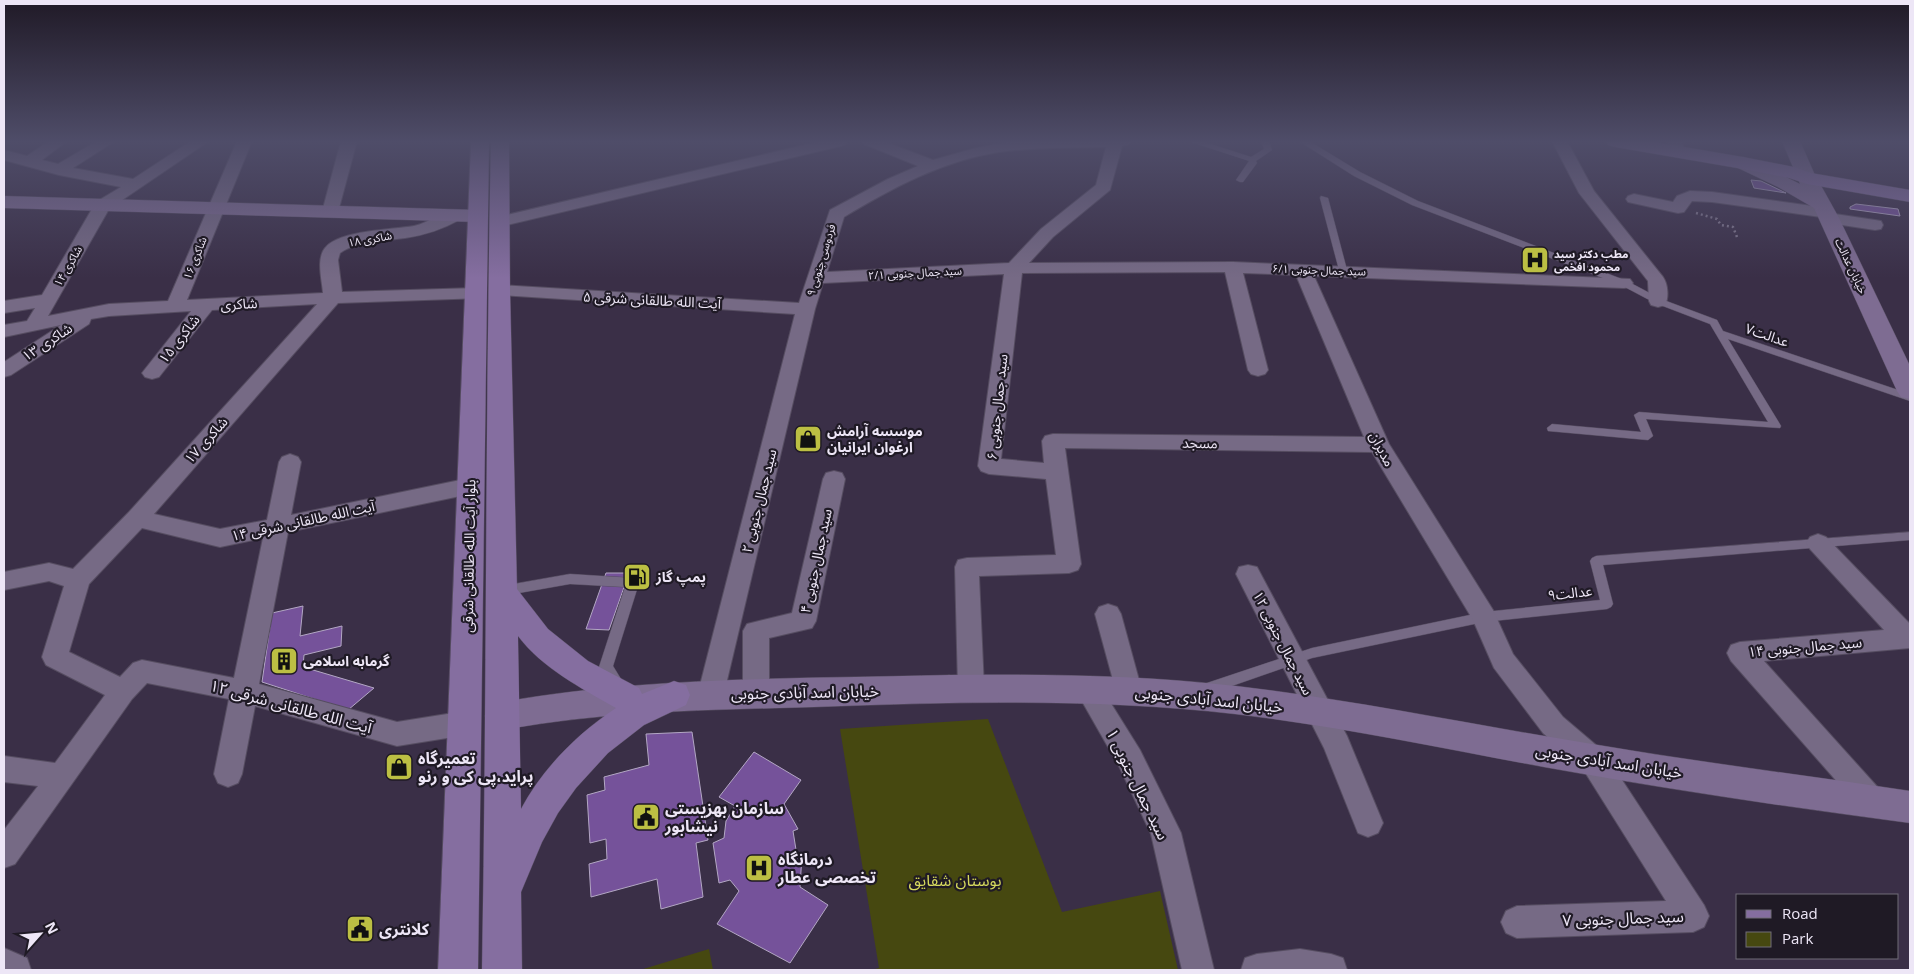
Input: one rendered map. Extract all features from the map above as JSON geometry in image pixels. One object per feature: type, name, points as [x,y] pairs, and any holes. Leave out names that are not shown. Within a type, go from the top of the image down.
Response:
[{"type":"main road","name":"بلوار آیت الله طالقانی شرقی","points":[[478,186],[477,218],[487,292],[501,591],[502,970]]},
{"type":"main road","name":"بلوار آیت الله طالقانی شرقی","points":[[477,218],[486,186]]},
{"type":"main road","points":[[1790,186],[1826,213]]},
{"type":"main road","name":"خیابان عدالت","points":[[1809,186],[1826,213],[1910,391]]},
{"type":"main road","points":[[1861,186],[1910,196]]},
{"type":"main road","points":[[1884,186],[1910,190]]},
{"type":"main road","points":[[4,202],[477,218]]},
{"type":"main road","name":"بلوار آیت الله طالقانی شرقی","points":[[458,970],[466,723],[470,486],[487,292]]},
{"type":"main road","points":[[501,591],[537,638],[577,670],[627,698]]},
{"type":"main road","name":"خیابان اسد آبادی جنوبی","points":[[502,716],[564,705],[627,698],[712,693],[756,694],[972,688],[1129,691],[1188,695],[1319,711],[1593,760],[1910,807]]},
{"type":"main road","points":[[502,892],[528,832],[545,801],[571,768],[596,743],[633,714],[674,695]]},
{"type":"main road","points":[[466,723],[502,716]]},
{"type":"street","points":[[102,206],[131,186]]},
{"type":"street","name":"شاکری ۱۶","points":[[175,307],[225,186]]},
{"type":"street","points":[[330,212],[337,186]]},
{"type":"street","points":[[477,218],[624,186]]},
{"type":"street","name":"فردوسی جنوبی ۹","points":[[806,309],[836,214],[883,186]]},
{"type":"street","points":[[1014,268],[1047,233],[1104,186]]},
{"type":"street","points":[[1583,186],[1657,281],[1658,301]]},
{"type":"street","points":[[1634,199],[1678,208],[1683,199],[1690,196],[1712,197],[1826,213],[1875,225]]},
{"type":"street","name":"شاکری ۱۴","points":[[34,325],[102,206]]},
{"type":"street","name":"شاکری ۱۸","points":[[333,298],[329,260],[332,250],[335,248],[353,241],[477,218]]},
{"type":"street","points":[[1233,267],[1258,370]]},
{"type":"street","name":"سید جمال جنوبی ۶/۱","points":[[1014,268],[1233,267],[1343,270],[1624,283]]},
{"type":"street","name":"سید جمال جنوبی ۲/۱","points":[[816,278],[1014,268]]},
{"type":"street","name":"سید جمال جنوبی ۶","points":[[1014,268],[989,466],[1056,472]]},
{"type":"street","name":"مدیران","points":[[1302,269],[1378,445],[1484,617],[1503,660],[1553,725],[1593,760]]},
{"type":"street","name":"شاکری","points":[[4,331],[109,310],[487,292]]},
{"type":"street","name":"آیت الله طالقانی شرقی ۵","points":[[487,292],[806,309]]},
{"type":"street","name":"شاکری ۱۷","points":[[78,580],[137,518],[333,298]]},
{"type":"street","points":[[4,307],[48,300]]},
{"type":"street","name":"شاکری ۱۵","points":[[152,373],[206,305]]},
{"type":"street","name":"سید جمال جنوبی ۲","points":[[712,693],[806,309]]},
{"type":"street","name":"شاکری ۱۳","points":[[4,371],[91,314]]},
{"type":"street","name":"مسجد","points":[[1056,472],[1053,441],[1378,445]]},
{"type":"street","points":[[228,774],[290,462]]},
{"type":"street","points":[[972,688],[968,567],[1069,564],[1056,472]]},
{"type":"street","name":"سید جمال جنوبی ۴","points":[[756,694],[756,631],[803,621],[834,479]]},
{"type":"street","name":"آیت الله طالقانی شرقی ۱۴","points":[[137,518],[220,538],[470,486]]},
{"type":"street","name":"سید جمال جنوبی ۱۴","points":[[1818,544],[1908,638],[1740,653],[1872,802]]},
{"type":"street","points":[[4,581],[49,572],[78,580],[55,657],[123,691],[4,854]]},
{"type":"street","name":"سید جمال جنوبی ۱۲","points":[[1248,574],[1337,745],[1368,823]]},
{"type":"street","points":[[1108,614],[1129,691]]},
{"type":"street","name":"آیت الله طالقانی شرقی ۱۲","points":[[123,691],[142,671],[244,691],[397,734],[466,723]]},
{"type":"street","name":"سید جمال جنوبی ۱","points":[[1088,689],[1130,759],[1166,833],[1198,970]]},
{"type":"street","name":"سید جمال جنوبی ۷","points":[[1517,922],[1693,916],[1617,794],[1593,760]]},
{"type":"street","points":[[4,769],[62,777]]},
{"type":"street","points":[[4,964],[15,970]]},
{"type":"street","points":[[1257,970],[1300,965],[1331,970]]},
{"type":"lane","name":"عدالت۷","points":[[1382,186],[1416,203],[1624,283],[1658,301],[1714,322],[1719,333],[1910,398]]},
{"type":"lane","points":[[1324,198],[1343,270]]},
{"type":"lane","points":[[1552,428],[1648,436],[1639,415],[1776,426],[1719,333]]},
{"type":"lane","name":"عدالت۹","points":[[1188,695],[1312,653],[1484,617],[1607,604],[1596,561],[1910,536]]},
{"type":"lane","points":[[501,591],[570,579],[633,583],[606,667],[627,698]]},
{"type":"path","points":[[1678,208],[1717,219],[1722,224],[1733,227],[1737,237]]},
{"type":"green space","name":"بوستان شقایق","points":[[988,719],[1062,912],[1160,891],[1178,970],[871,970],[879,968],[840,729]]},
{"type":"green space","points":[[709,949],[713,970],[640,970]]},
{"type":"building","points":[[1753,186],[1772,186],[1786,193]]},
{"type":"building","points":[[1856,204],[1898,209],[1900,216],[1850,209],[1850,207]]},
{"type":"building","points":[[606,573],[629,573],[609,630],[586,629]]},
{"type":"building","name":"گرمابه اسلامی","points":[[303,606],[300,636],[342,626],[341,646],[304,655],[303,667],[374,688],[348,710],[262,682],[272,613]]},
{"type":"building","name":"سازمان بهزیستی نیشابور","points":[[692,732],[708,840],[696,843],[703,897],[661,909],[657,879],[591,897],[589,864],[607,859],[606,839],[590,843],[587,795],[605,790],[604,777],[649,765],[646,734]]},
{"type":"building","name":"درمانگاه تخصصی عطار","points":[[754,752],[801,780],[784,804],[798,829],[793,831],[797,856],[802,855],[800,887],[828,905],[790,963],[717,924],[739,891],[730,880],[719,883],[713,843],[724,838],[726,821],[735,806],[719,797]]},
{"type":"place","name":"مطب دکتر سید محمود افخمی","points":[[1535,260]]},
{"type":"place","name":"موسسه آرامش ارغوان ایرانیان","points":[[808,439]]},
{"type":"place","name":"پمپ گاز","points":[[637,577]]},
{"type":"place","name":"گرمابه اسلامی","points":[[284,661]]},
{"type":"place","name":"تعمیرگاه پراید،پی کی و رنو","points":[[399,767]]},
{"type":"place","name":"سازمان بهزیستی نیشابور","points":[[646,817]]},
{"type":"place","name":"درمانگاه تخصصی عطار","points":[[759,868]]},
{"type":"place","name":"کلانتری","points":[[360,929]]}]
